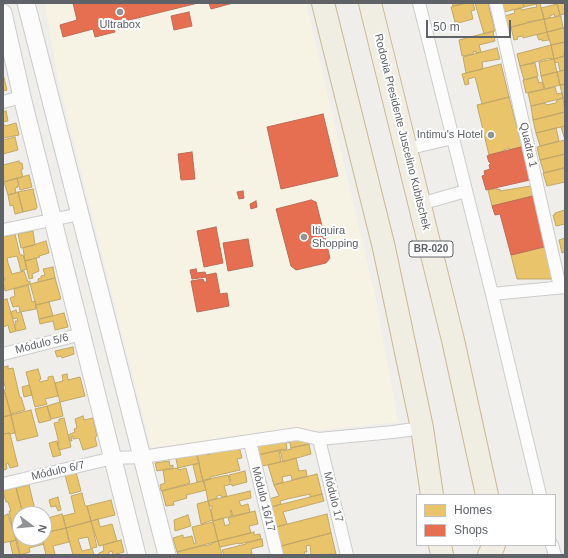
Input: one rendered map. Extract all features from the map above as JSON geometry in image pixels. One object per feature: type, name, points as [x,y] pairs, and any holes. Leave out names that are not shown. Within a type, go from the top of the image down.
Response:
[{"type":"highway","points":[[323,3],[384,248],[422,428],[432,494]]},
{"type":"highway","name":"Rodovia Presidente Juscelino Kubitschek","points":[[370,3],[453,340],[487,494]]},
{"type":"highway","points":[[489,555],[494,546]]},
{"type":"street","points":[[26,3],[167,555]]},
{"type":"street","points":[[420,3],[540,494]]},
{"type":"street","name":"Quadra 1","points":[[496,3],[563,287]]},
{"type":"street","points":[[3,13],[22,97],[137,555]]},
{"type":"street","points":[[3,102],[22,97]]},
{"type":"street","points":[[406,149],[453,138]]},
{"type":"street","points":[[420,204],[466,191]]},
{"type":"street","points":[[3,230],[53,218],[80,214]]},
{"type":"street","points":[[492,294],[563,287]]},
{"type":"street","name":"Módulo 5/6","points":[[3,354],[82,334]]},
{"type":"street","name":"Módulo 6/7","points":[[3,484],[113,458],[142,457],[298,434],[319,439],[422,428]]},
{"type":"street","name":"Módulo 17","points":[[319,439],[347,555]]},
{"type":"street","name":"Módulo 16/17","points":[[250,442],[277,555]]},
{"type":"shaded area","points":[[45,3],[306,3],[375,296],[398,422],[151,447],[58,79]]},
{"type":"building: Homes","points":[[452,3],[466,3],[453,6]]},
{"type":"building: Homes","points":[[466,3],[473,3],[475,10],[471,11],[473,19],[458,23],[457,21],[455,22],[451,7]]},
{"type":"building: Homes","points":[[475,3],[488,3],[495,31],[484,34]]},
{"type":"building: Homes","points":[[501,3],[523,3],[524,7],[504,12]]},
{"type":"building: Homes","points":[[523,3],[540,3],[524,7]]},
{"type":"building: Homes","points":[[540,3],[544,19],[507,28],[505,16],[515,13],[514,10],[521,8],[522,10],[537,7],[536,4]]},
{"type":"building: Homes","points":[[557,3],[565,3],[565,14],[560,15]]},
{"type":"building: Homes","points":[[557,4],[560,15],[555,17],[554,14],[550,16],[550,18],[544,19],[541,8]]},
{"type":"building: Homes","points":[[561,16],[563,28],[547,32],[544,19]]},
{"type":"building: Homes","points":[[544,19],[547,32],[523,38],[523,36],[517,37],[518,39],[514,40],[511,27]]},
{"type":"building: Homes","points":[[565,28],[565,42],[551,45],[547,32]]},
{"type":"building: Homes","points":[[493,31],[495,41],[479,45],[481,52],[476,53],[476,51],[473,52],[474,54],[462,56],[459,40]]},
{"type":"building: Homes","points":[[547,32],[549,40],[539,40],[537,35]]},
{"type":"building: Homes","points":[[565,42],[564,56],[554,59],[551,45]]},
{"type":"building: Homes","points":[[551,45],[554,59],[550,58],[520,66],[517,54]]},
{"type":"building: Homes","points":[[497,48],[500,59],[482,62],[483,69],[466,73],[463,57]]},
{"type":"building: Homes","points":[[565,56],[565,70],[560,71],[558,62],[555,63],[554,59]]},
{"type":"building: Homes","points":[[554,59],[557,72],[541,76],[539,62]]},
{"type":"building: Homes","points":[[535,63],[538,76],[524,80],[520,66]]},
{"type":"building: Homes","points":[[501,64],[509,97],[482,104],[475,77],[468,79],[469,84],[465,85],[462,74]]},
{"type":"building: Homes","points":[[565,70],[565,84],[560,85],[557,72]]},
{"type":"building: Homes","points":[[557,72],[560,85],[545,89],[541,76]]},
{"type":"building: Homes","points":[[3,74],[7,90],[3,91]]},
{"type":"building: Homes","points":[[537,77],[539,83],[542,82],[544,89],[526,93],[523,80]]},
{"type":"building: Homes","points":[[565,84],[565,98],[563,98],[560,85]]},
{"type":"building: Homes","points":[[555,87],[557,94],[562,93],[563,98],[531,106],[528,93]]},
{"type":"building: Homes","points":[[509,97],[522,147],[509,150],[509,148],[489,155],[477,105]]},
{"type":"building: Homes","points":[[563,98],[565,112],[533,120],[531,106],[545,103],[546,105],[556,103],[557,100]]},
{"type":"building: Homes","points":[[6,111],[8,121],[3,122],[3,112]]},
{"type":"building: Homes","points":[[565,112],[565,126],[536,133],[533,120]]},
{"type":"building: Homes","points":[[3,123],[5,126],[16,123],[19,135],[3,138]]},
{"type":"building: Homes","points":[[565,126],[565,140],[561,127]]},
{"type":"building: Homes","points":[[556,128],[559,141],[540,146],[536,133]]},
{"type":"building: Homes","points":[[15,137],[18,150],[3,154],[3,140]]},
{"type":"building: Homes","points":[[565,140],[565,154],[540,160],[537,147]]},
{"type":"building: Homes","points":[[565,154],[565,168],[544,173],[540,160]]},
{"type":"building: Homes","points":[[19,161],[19,163],[22,163],[23,169],[21,170],[23,177],[4,182],[3,165]]},
{"type":"building: Homes","points":[[565,168],[565,182],[547,186],[543,173]]},
{"type":"building: Homes","points":[[29,175],[32,187],[20,190],[17,178]]},
{"type":"building: Homes","points":[[17,178],[19,185],[15,188],[16,193],[8,195],[4,182]]},
{"type":"building: Homes","points":[[531,186],[533,196],[492,206],[488,190],[497,188],[497,190],[500,189],[500,191]]},
{"type":"building: Homes","points":[[33,189],[37,207],[36,209],[23,212],[18,192]]},
{"type":"building: Homes","points":[[18,192],[23,212],[15,214],[13,205],[10,206],[8,195]]},
{"type":"building: Homes","points":[[565,210],[565,224],[556,226],[553,215]]},
{"type":"building: Homes","points":[[33,231],[35,245],[21,248],[18,234]]},
{"type":"building: Homes","points":[[15,234],[20,255],[23,255],[27,269],[21,271],[17,256],[7,258],[8,263],[12,274],[24,271],[28,282],[30,281],[30,284],[5,291],[3,281],[5,280],[3,277],[3,237]]},
{"type":"building: Homes","points":[[565,238],[565,252],[562,253],[559,240]]},
{"type":"building: Homes","points":[[46,241],[49,253],[25,261],[23,248]]},
{"type":"building: Homes","points":[[546,246],[554,279],[517,279],[511,255]]},
{"type":"building: Homes","points":[[36,258],[39,271],[32,274],[33,278],[29,279],[25,261]]},
{"type":"building: Homes","points":[[53,267],[55,278],[38,282],[38,279],[41,278],[41,276],[45,275],[43,269]]},
{"type":"building: Homes","points":[[55,278],[61,299],[36,305],[30,284]]},
{"type":"building: Homes","points":[[28,285],[32,302],[35,301],[36,309],[20,312],[19,306],[13,307],[10,298],[15,296],[14,289]]},
{"type":"building: Homes","points":[[7,299],[16,331],[10,333],[8,325],[3,327],[3,300]]},
{"type":"building: Homes","points":[[49,302],[53,316],[39,319],[36,305]]},
{"type":"building: Homes","points":[[16,310],[17,313],[21,312],[26,329],[16,331],[14,325],[16,325],[15,321],[18,321],[17,318],[13,319],[11,312]]},
{"type":"building: Homes","points":[[64,313],[68,327],[55,330],[53,321],[40,324],[39,319]]},
{"type":"building: Homes","points":[[73,347],[74,354],[62,358],[61,356],[57,357],[55,351]]},
{"type":"building: Homes","points":[[8,366],[8,369],[13,368],[20,398],[21,397],[25,410],[11,414],[4,390],[6,389],[3,380],[3,367]]},
{"type":"building: Homes","points":[[38,369],[41,379],[39,380],[40,382],[48,380],[48,377],[53,376],[58,396],[45,399],[47,404],[35,407],[26,372]]},
{"type":"building: Homes","points":[[67,374],[68,380],[80,377],[85,396],[60,402],[55,383],[63,381],[62,375]]},
{"type":"building: Homes","points":[[29,385],[32,395],[24,397],[22,387]]},
{"type":"building: Homes","points":[[3,393],[5,393],[11,415],[3,417]]},
{"type":"building: Homes","points":[[60,402],[63,416],[51,419],[47,406]]},
{"type":"building: Homes","points":[[47,406],[51,420],[39,423],[35,409]]},
{"type":"building: Homes","points":[[31,410],[38,436],[17,441],[11,415]]},
{"type":"building: Homes","points":[[11,415],[15,433],[10,434],[18,466],[10,468],[8,463],[6,464],[7,469],[3,470],[3,417]]},
{"type":"building: Homes","points":[[83,416],[84,420],[93,418],[97,436],[95,437],[97,446],[83,450],[79,438],[73,439],[73,436],[71,437],[72,441],[70,441],[68,435],[75,432],[74,429],[77,428],[75,419]]},
{"type":"building: Homes","points":[[64,418],[71,447],[59,450],[57,443],[59,443],[54,423],[59,422],[59,419]]},
{"type":"building: Homes","points":[[289,438],[308,441],[309,444],[291,448]]},
{"type":"building: Homes","points":[[290,438],[290,442],[286,443],[287,449],[258,455],[256,443]]},
{"type":"building: Homes","points":[[57,441],[61,455],[53,457],[49,443]]},
{"type":"building: Homes","points":[[309,444],[311,454],[283,462],[280,450],[283,449],[284,451]]},
{"type":"building: Homes","points":[[239,446],[242,458],[237,459],[240,470],[210,477],[211,479],[203,481],[196,452],[204,451],[207,455],[211,454],[211,452]]},
{"type":"building: Homes","points":[[279,450],[281,462],[262,466],[258,455]]},
{"type":"building: Homes","points":[[197,452],[199,463],[178,468],[175,455]]},
{"type":"building: Homes","points":[[296,458],[299,471],[306,470],[307,476],[292,480],[291,475],[282,477],[283,482],[274,485],[268,465]]},
{"type":"building: Homes","points":[[169,461],[170,466],[173,465],[173,468],[157,471],[155,463]]},
{"type":"building: Homes","points":[[199,463],[203,481],[197,482],[193,465]]},
{"type":"building: Homes","points":[[178,468],[179,470],[186,468],[190,483],[161,491],[160,485],[165,483],[163,470]]},
{"type":"building: Homes","points":[[245,471],[247,482],[232,486],[232,484],[224,486],[227,496],[217,496],[217,498],[208,501],[204,480],[228,475],[230,482],[229,475]]},
{"type":"building: Homes","points":[[76,472],[81,491],[70,494],[65,475]]},
{"type":"building: Homes","points":[[317,474],[322,494],[310,497],[310,494],[287,499],[280,501],[281,504],[271,507],[269,499],[279,496],[274,485]]},
{"type":"building: Homes","points":[[203,481],[206,490],[186,495],[187,498],[173,502],[174,505],[166,506],[162,491]]},
{"type":"building: Homes","points":[[29,485],[34,506],[21,506],[16,488]]},
{"type":"building: Homes","points":[[16,487],[21,506],[12,506],[12,525],[9,511],[11,511],[8,502],[6,502],[3,491]]},
{"type":"building: Homes","points":[[250,491],[251,498],[239,501],[241,506],[248,504],[250,512],[233,516],[230,510],[232,516],[213,521],[211,510],[212,506],[210,506],[208,501]]},
{"type":"building: Homes","points":[[82,493],[91,521],[66,528],[63,516],[75,513],[71,496]]},
{"type":"building: Homes","points":[[322,494],[324,501],[283,512],[287,524],[276,527],[271,507]]},
{"type":"building: Homes","points":[[58,497],[61,510],[58,511],[56,506],[51,506],[49,500]]},
{"type":"building: Homes","points":[[111,500],[115,515],[91,521],[87,506]]},
{"type":"building: Homes","points":[[208,501],[213,520],[201,524],[197,504]]},
{"type":"building: Homes","points":[[255,511],[258,524],[249,526],[251,533],[218,541],[213,521],[223,518],[225,526],[230,524],[228,518]]},
{"type":"building: Homes","points":[[8,514],[12,527],[12,541],[3,543],[3,516]]},
{"type":"building: Homes","points":[[62,514],[66,528],[52,531],[52,517]]},
{"type":"building: Homes","points":[[327,514],[331,533],[281,546],[276,527]]},
{"type":"building: Homes","points":[[188,515],[191,526],[175,531],[174,520]]},
{"type":"building: Homes","points":[[98,519],[100,527],[112,524],[117,541],[99,546],[91,521]]},
{"type":"building: Homes","points":[[91,521],[97,547],[92,548],[94,555],[73,555],[66,528]],"holes":[[[88,537],[91,549],[82,551],[78,539]]]},
{"type":"building: Homes","points":[[213,522],[218,541],[177,552],[173,538],[183,535],[183,538],[192,536],[194,544],[196,543],[192,527]]},
{"type":"building: Homes","points":[[66,528],[69,542],[53,546],[55,555],[46,555],[44,546],[52,546],[52,531]]},
{"type":"building: Homes","points":[[254,532],[254,535],[260,534],[261,539],[220,547],[218,541]]},
{"type":"building: Homes","points":[[331,533],[336,554],[311,555],[310,545],[306,546],[307,552],[304,552],[305,555],[283,555],[281,546]]},
{"type":"building: Homes","points":[[262,539],[263,546],[251,549],[252,554],[224,555],[222,550]]},
{"type":"building: Homes","points":[[121,540],[124,552],[113,555],[112,551],[109,552],[109,555],[99,555],[99,553],[104,551],[103,545]]},
{"type":"building: Homes","points":[[12,541],[12,546],[17,546],[20,555],[13,555],[10,542]]},
{"type":"building: Homes","points":[[218,541],[222,555],[178,555],[177,552],[205,546]]},
{"type":"building: Homes","points":[[18,546],[36,546],[29,548],[30,552],[20,555]]},
{"type":"building: Shops","name":"Ultrabox","points":[[73,3],[198,3],[113,24],[115,32],[95,37],[93,29],[63,37],[60,25],[77,20]]},
{"type":"building: Shops","points":[[209,3],[233,3],[211,9]]},
{"type":"building: Shops","points":[[189,12],[192,26],[174,30],[171,16]]},
{"type":"building: Shops","points":[[323,114],[338,176],[281,189],[267,127]]},
{"type":"building: Shops","points":[[521,147],[530,180],[486,190],[482,176],[485,175],[484,171],[490,169],[489,165],[491,163],[489,162],[487,156]]},
{"type":"building: Shops","points":[[192,152],[195,179],[181,180],[178,154]]},
{"type":"building: Shops","points":[[243,191],[244,198],[239,199],[237,192]]},
{"type":"building: Shops","points":[[533,196],[548,246],[511,255],[500,214],[495,215],[492,206]]},
{"type":"building: Shops","name":"Itiquira Shopping","points":[[311,200],[316,202],[330,258],[326,263],[296,270],[291,266],[276,209]]},
{"type":"building: Shops","points":[[256,201],[257,207],[251,209],[250,204]]},
{"type":"building: Shops","points":[[216,227],[223,263],[204,267],[197,231]]},
{"type":"building: Shops","points":[[248,239],[253,266],[228,271],[223,243]]},
{"type":"building: Shops","points":[[196,269],[197,273],[205,272],[206,275],[216,273],[220,294],[227,293],[229,306],[197,312],[191,281],[203,279],[204,282],[207,282],[206,277],[192,279],[190,270]]},
{"type":"place","name":"Ultrabox","points":[[120,12]]},
{"type":"place","name":"Intimu's Hotel","points":[[491,135]]},
{"type":"place","name":"Itiquira Shopping","points":[[304,237]]}]
